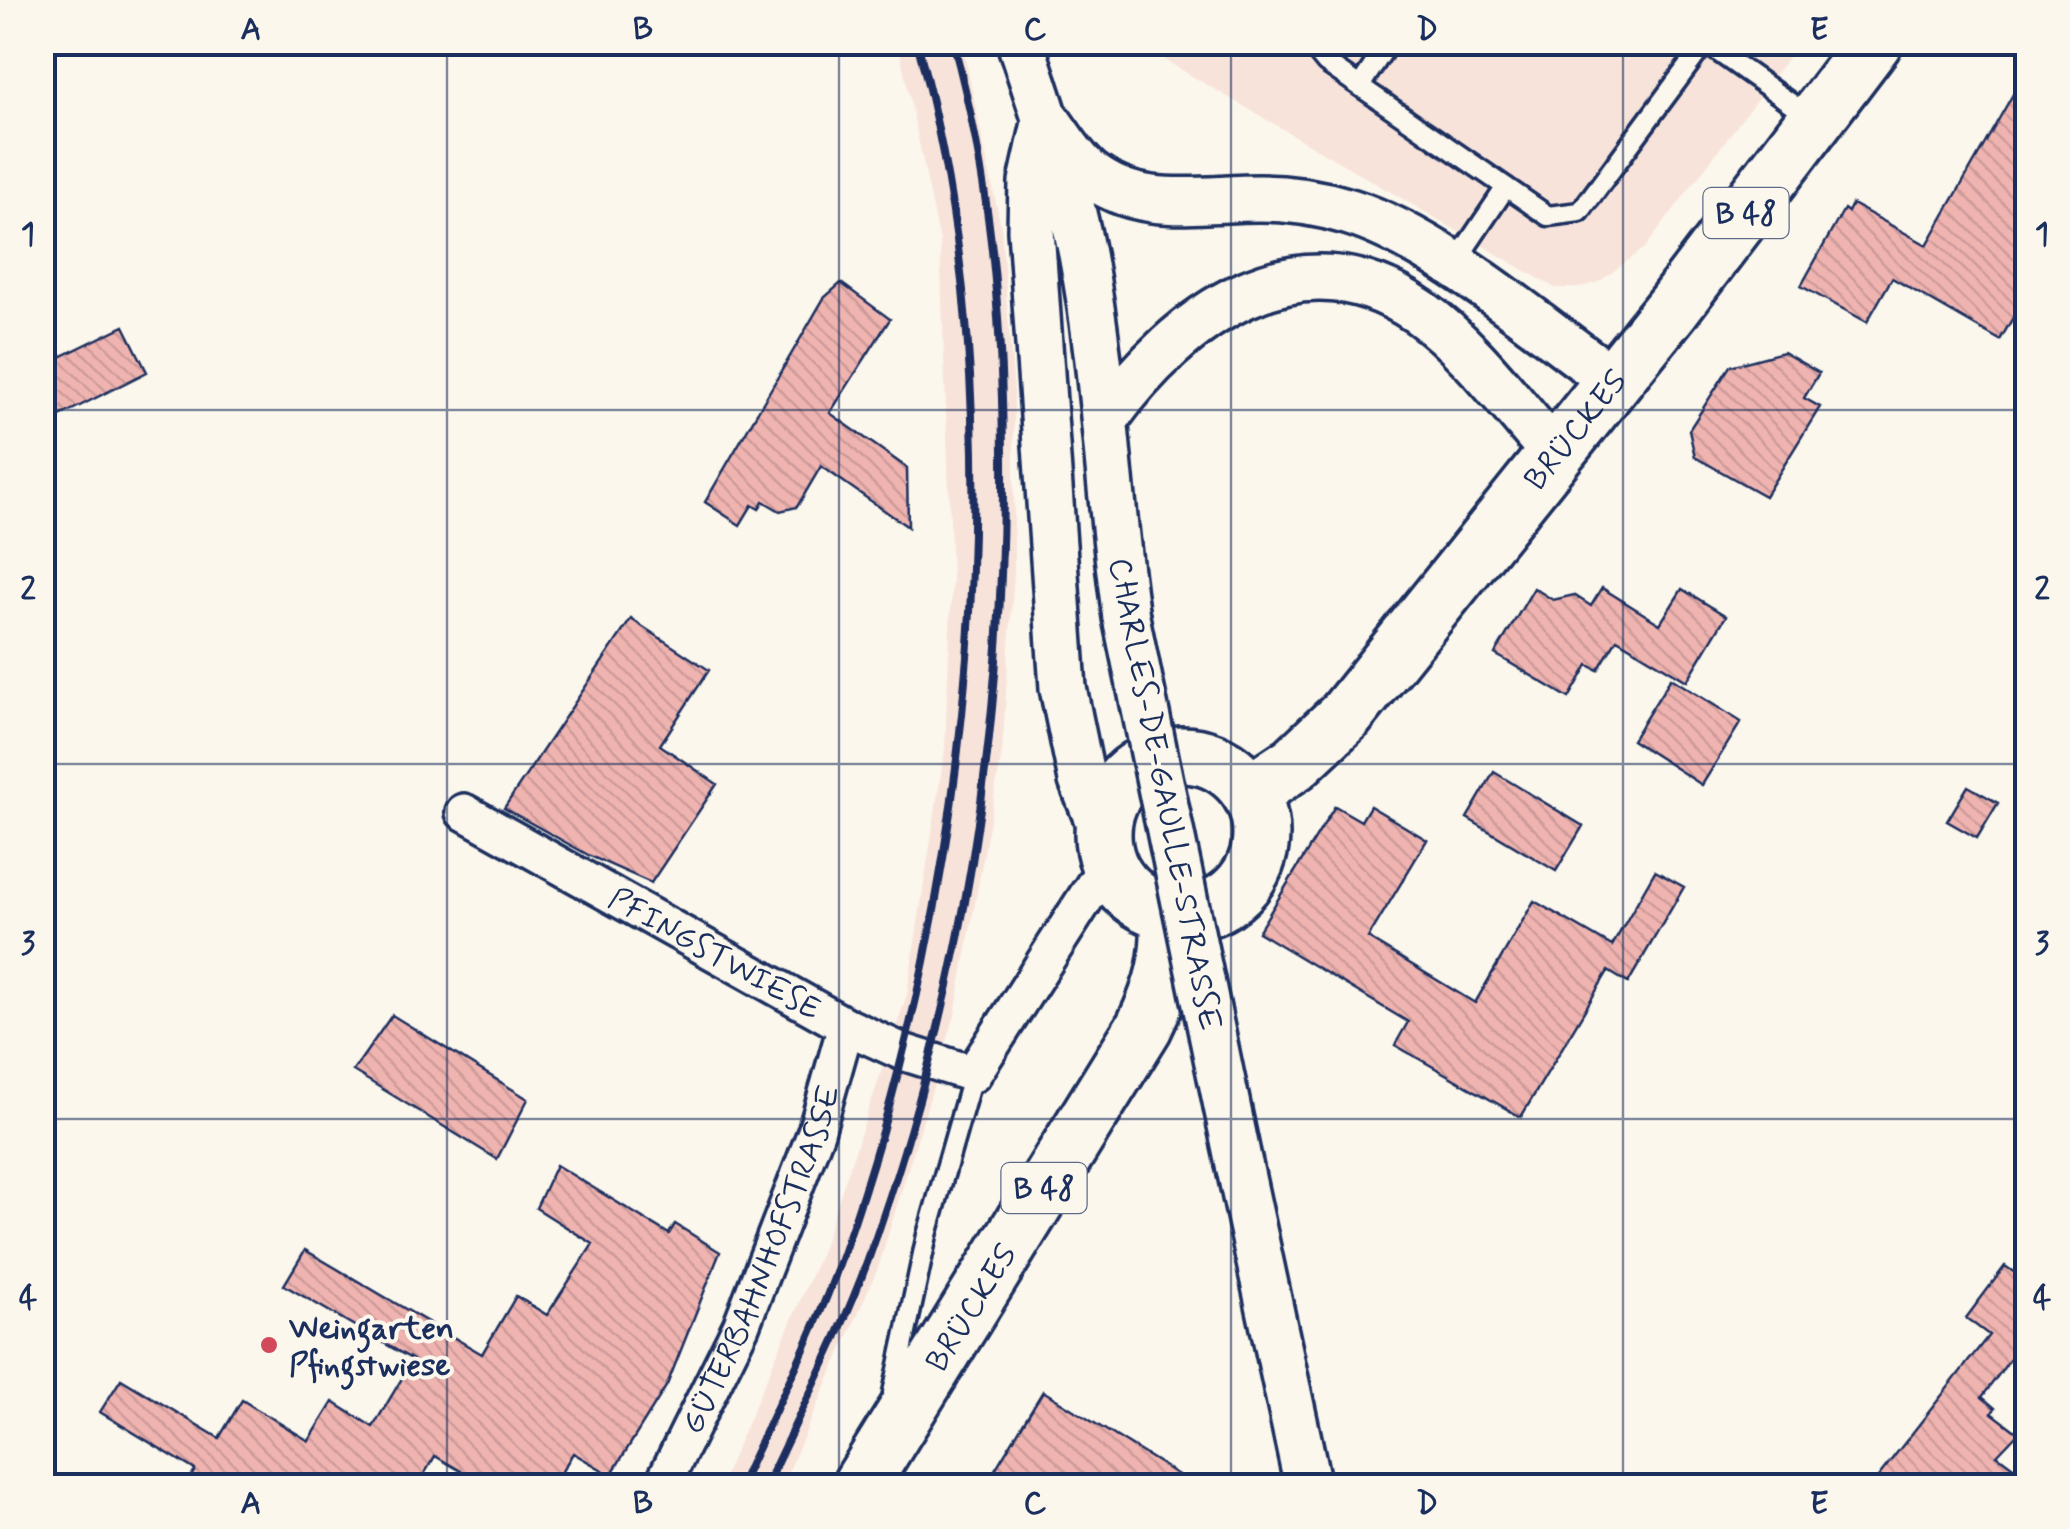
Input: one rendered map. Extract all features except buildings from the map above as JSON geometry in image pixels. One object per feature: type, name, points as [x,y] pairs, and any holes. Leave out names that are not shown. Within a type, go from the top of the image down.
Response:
[{"type":"main road","name":"BRÜCKES","points":[[1250,793],[1295,763],[1346,715],[1818,122],[1874,42]]},
{"type":"main road","points":[[1188,754],[1212,760],[1234,773],[1250,793],[1260,830],[1254,867],[1240,888],[1219,903],[1195,912],[1170,912],[1132,896],[1105,846],[1108,805],[1120,784],[1139,766],[1162,757],[1188,754]]},
{"type":"main road","name":"BRÜCKES","points":[[871,1469],[1144,1027],[1165,984],[1171,956],[1170,912]]},
{"type":"street","name":"CHARLES-DE-GAULLE-STRASSE","points":[[1020,42],[1076,223],[1106,418],[1126,616],[1308,1486]]},
{"type":"street","points":[[1046,119],[1088,172],[1141,197],[1174,202],[1260,198],[1304,201],[1382,226],[1453,266],[1614,381]]},
{"type":"street","points":[[973,1074],[1105,846],[1078,764],[1059,655],[1032,230],[1032,182],[1046,119]]},
{"type":"street","points":[[1106,418],[1134,379],[1190,326],[1217,307],[1271,284],[1327,280],[1390,295],[1420,312],[1448,336],[1556,455]]},
{"type":"street","name":"PFINGSTWIESE","points":[[464,812],[846,1026],[903,1052],[973,1074]]},
{"type":"street","name":"GÜTERBAHNHOFSTRASSE","points":[[662,1486],[742,1326],[816,1132],[846,1026]]},
{"type":"lane","points":[[1309,42],[1326,63],[1548,216],[1580,212],[1705,43],[1818,122]]},
{"type":"lane","points":[[1360,86],[1390,42]]},
{"type":"lane","points":[[1453,266],[1506,187]]},
{"type":"lane","points":[[871,1469],[926,1235],[973,1074]]},
{"type":"shaded area","points":[[898,43],[962,43],[1001,227],[1014,392],[1014,573],[1002,753],[955,1015],[878,1268],[782,1486],[720,1486],[822,1250],[907,994],[945,748],[952,578],[940,242]]},
{"type":"shaded area","points":[[1145,43],[1799,43],[1645,248],[1599,282],[1578,288],[1555,288],[1168,62]]},
{"type":"railway","points":[[740,1486],[833,1281],[888,1110],[924,961],[951,807],[968,651],[973,494],[967,339],[949,187],[917,42]]},
{"type":"railway","points":[[766,1486],[857,1289],[901,1161],[953,962],[986,762],[1002,557],[1000,349],[985,195],[953,42]]},
{"type":"place","name":"Weingarten Pfingstwiese","points":[[269,1345]]}]
